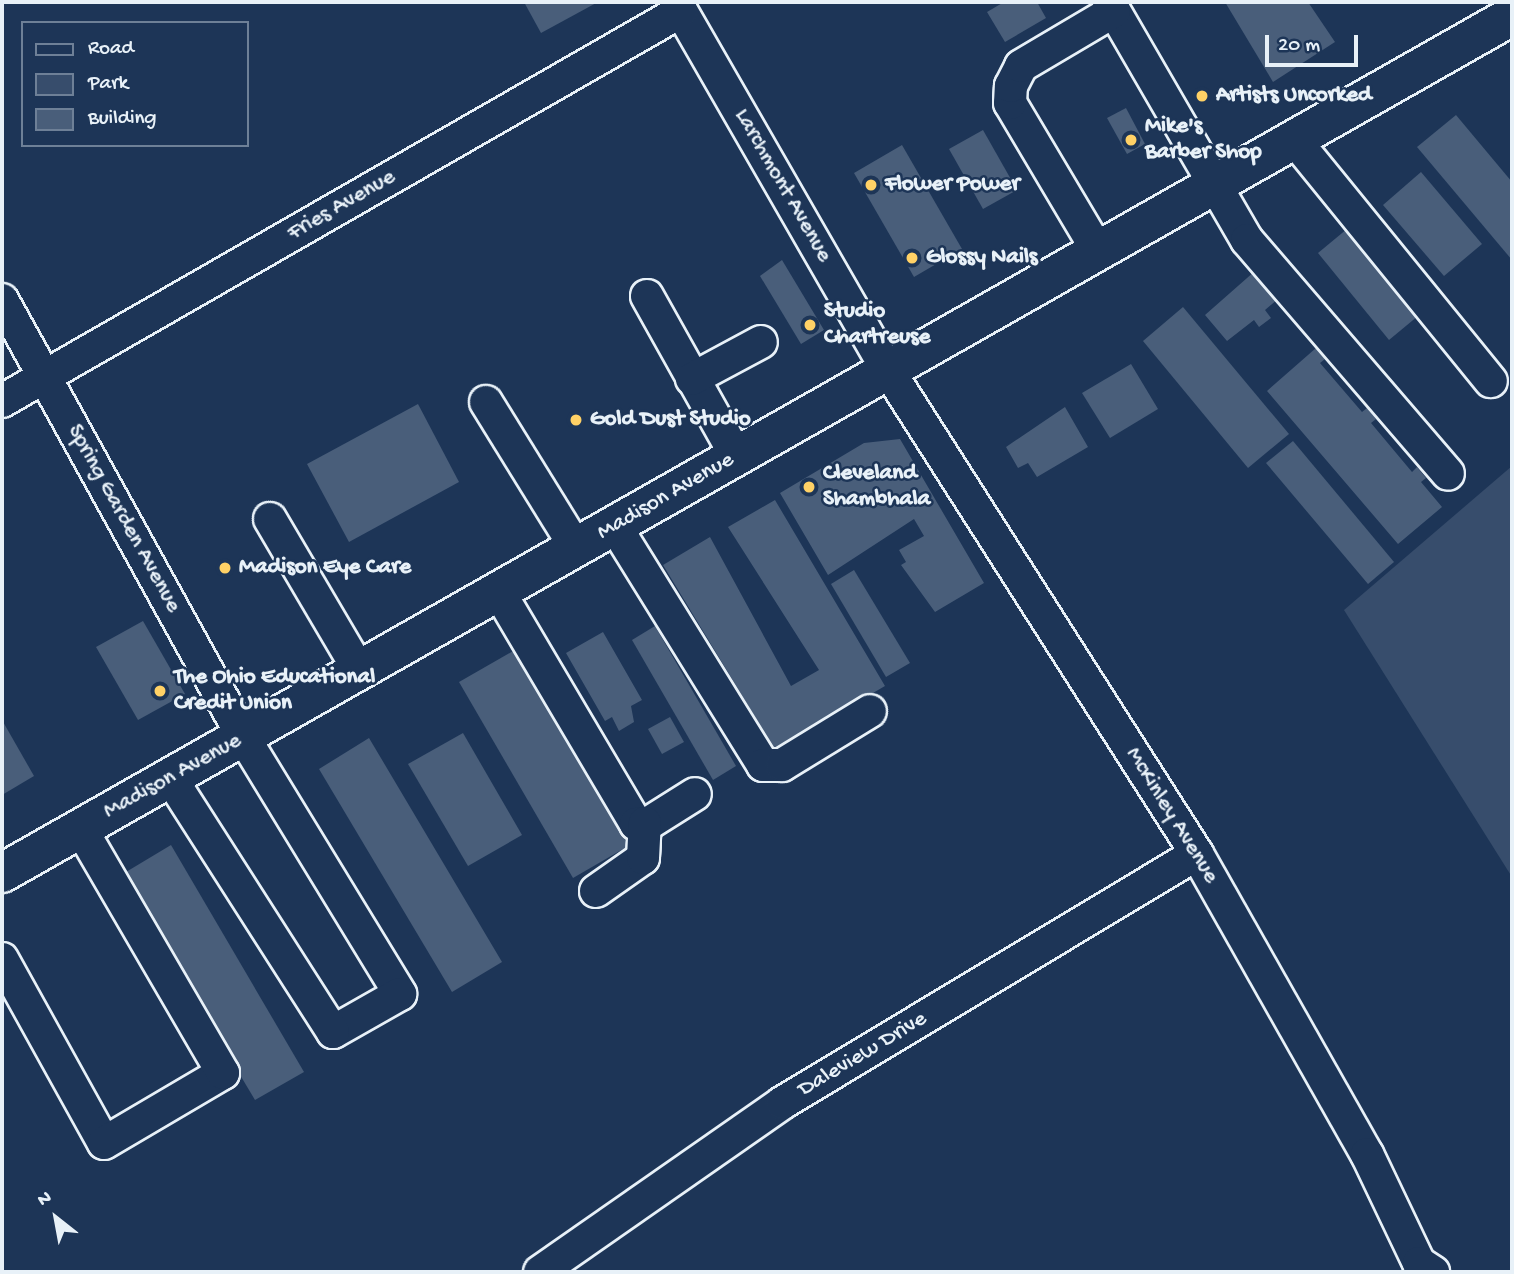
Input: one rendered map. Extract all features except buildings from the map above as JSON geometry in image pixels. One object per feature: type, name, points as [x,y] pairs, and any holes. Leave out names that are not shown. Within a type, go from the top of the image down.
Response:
[{"type":"main road","name":"Madison Avenue","points":[[2,873],[1512,16]]},
{"type":"street","name":"Larchmont Avenue","points":[[679,6],[888,370]]},
{"type":"street","name":"Fries Avenue","points":[[2,401],[679,6]]},
{"type":"street","points":[[1098,251],[1010,103],[1010,86],[1021,65],[1112,6],[1247,240],[1447,474]]},
{"type":"street","points":[[1294,139],[1491,381]]},
{"type":"street","points":[[647,296],[737,457]]},
{"type":"street","name":"Spring Garden Avenue","points":[[2,300],[244,738],[400,994],[333,1032],[171,779]]},
{"type":"street","points":[[691,379],[761,342]]},
{"type":"street","name":"McKinley Avenue","points":[[888,370],[1197,854],[1367,1154],[1422,1269]]},
{"type":"street","points":[[486,402],[576,548]]},
{"type":"street","points":[[270,519],[359,672]]},
{"type":"street","points":[[615,526],[763,765],[782,765],[870,711]]},
{"type":"street","points":[[499,592],[636,824],[645,823],[695,794]]},
{"type":"street","points":[[596,891],[643,858],[645,823]]},
{"type":"street","points":[[2,959],[104,1143],[223,1073],[81,829]]},
{"type":"street","name":"Daleview Drive","points":[[540,1272],[782,1103],[1197,854]]},
{"type":"green space","points":[[1512,466],[1512,877],[1344,610]]},
{"type":"place","name":"Artists Uncorked","points":[[1202,96]]},
{"type":"place","name":"Mike's Barber Shop","points":[[1131,140]]},
{"type":"place","name":"Flower Power","points":[[871,185]]},
{"type":"place","name":"Glossy Nails","points":[[912,258]]},
{"type":"place","name":"Studio Chartreuse","points":[[810,325]]},
{"type":"place","name":"Gold Dust Studio","points":[[576,420]]},
{"type":"place","name":"Cleveland Shambhala","points":[[809,487]]},
{"type":"place","name":"Madison Eye Care","points":[[225,568]]},
{"type":"place","name":"The Ohio Educational Credit Union","points":[[160,691]]}]
